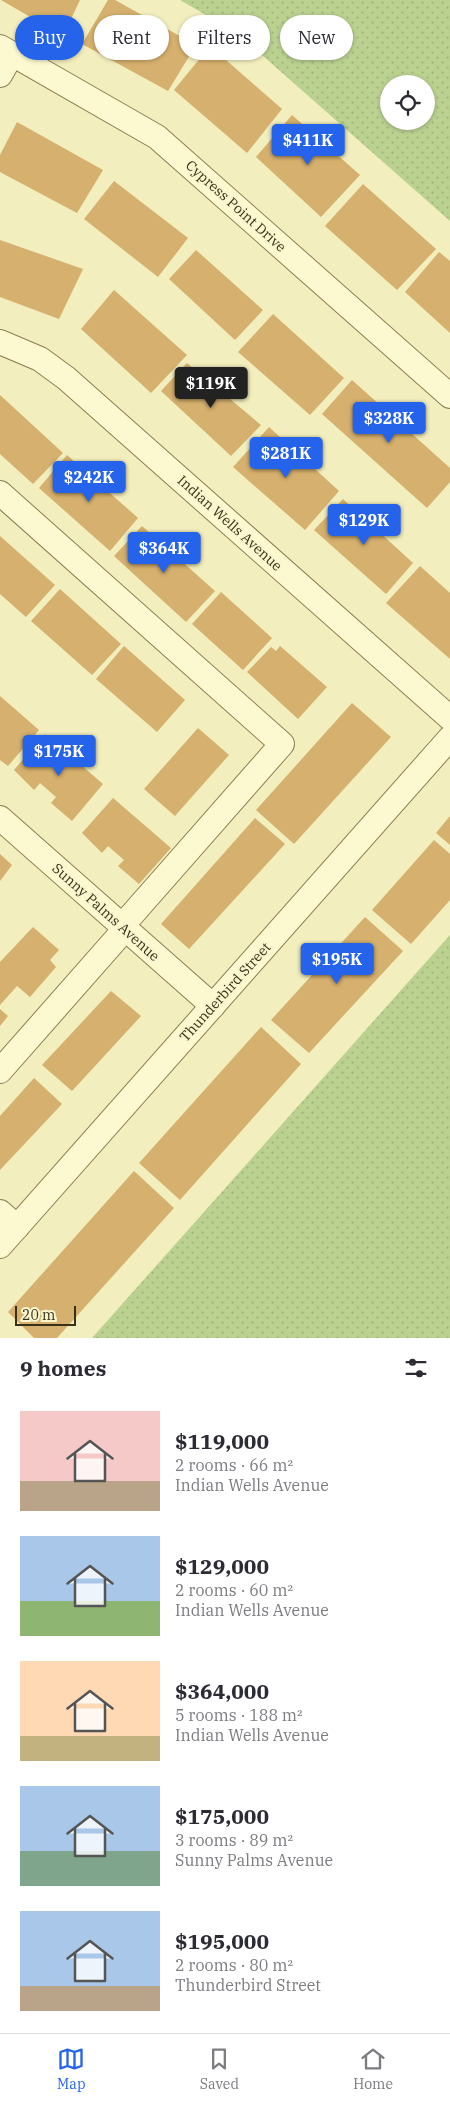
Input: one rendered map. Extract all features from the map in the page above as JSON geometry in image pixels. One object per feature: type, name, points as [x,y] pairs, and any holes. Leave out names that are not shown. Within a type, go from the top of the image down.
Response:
[{"type":"street","points":[[0,75],[6,50]]},
{"type":"street","name":"Cypress Point Drive","points":[[6,50],[157,137],[450,396]]},
{"type":"street","name":"Indian Wells Avenue","points":[[1,344],[40,359],[66,378],[450,718]]},
{"type":"street","points":[[0,493],[282,744],[0,1071]]},
{"type":"street","name":"Thunderbird Street","points":[[0,1246],[9,1219],[212,1006],[450,738]]},
{"type":"street","name":"Sunny Palms Avenue","points":[[0,818],[212,1006]]},
{"type":"green space","points":[[180,0],[450,0],[450,221],[268,60],[270,60],[270,15],[206,15]]},
{"type":"green space","points":[[450,935],[450,1338],[92,1338]]},
{"type":"building","points":[[1,0],[80,0],[73,15],[27,15]]},
{"type":"building","points":[[108,0],[115,0],[142,15],[99,15]]},
{"type":"building","points":[[94,24],[94,51],[84,45],[84,41]]},
{"type":"building","points":[[169,30],[179,36],[179,60],[187,60],[168,91],[111,60],[169,60]]},
{"type":"building","points":[[199,60],[226,60],[282,109],[247,153],[174,90]]},
{"type":"building","points":[[292,115],[360,175],[321,217],[256,157]]},
{"type":"building","points":[[17,122],[103,170],[77,213],[0,172],[0,155]]},
{"type":"building","points":[[114,181],[188,238],[158,277],[84,219]]},
{"type":"building","points":[[363,184],[436,249],[397,290],[325,226]]},
{"type":"building","points":[[0,240],[83,269],[59,319],[0,297]]},
{"type":"building","points":[[196,250],[263,310],[235,340],[169,279]]},
{"type":"building","points":[[439,252],[450,261],[450,333],[405,292]]},
{"type":"building","points":[[114,290],[187,355],[151,393],[81,329]]},
{"type":"building","points":[[273,314],[344,378],[310,415],[238,352]]},
{"type":"building","points":[[187,363],[261,425],[231,456],[161,391]]},
{"type":"building","points":[[352,380],[450,468],[450,482],[427,508],[322,414]]},
{"type":"building","points":[[0,395],[63,453],[33,484],[0,454]]},
{"type":"building","points":[[269,427],[339,491],[305,530],[233,467]]},
{"type":"building","points":[[67,455],[138,518],[110,551],[39,488]]},
{"type":"building","points":[[343,499],[413,563],[386,594],[314,530]]},
{"type":"building","points":[[142,526],[215,591],[186,622],[114,556]]},
{"type":"building","points":[[0,536],[55,585],[26,617],[0,594]]},
{"type":"building","points":[[420,566],[450,593],[450,659],[386,603]]},
{"type":"building","points":[[60,589],[121,644],[92,675],[31,621]]},
{"type":"building","points":[[221,592],[272,638],[243,670],[192,624]]},
{"type":"building","points":[[124,646],[185,700],[157,732],[96,679]]},
{"type":"building","points":[[280,646],[327,687],[298,719],[247,672],[271,647],[276,651]]},
{"type":"building","points":[[0,696],[39,730],[8,766],[0,760]]},
{"type":"building","points":[[352,703],[391,737],[294,844],[256,810]]},
{"type":"building","points":[[198,728],[229,755],[175,816],[144,789]]},
{"type":"building","points":[[45,734],[103,784],[72,821],[51,803],[56,797],[40,783],[34,790],[14,770]]},
{"type":"building","points":[[113,798],[171,848],[139,884],[118,866],[124,860],[108,846],[102,853],[82,833]]},
{"type":"building","points":[[450,816],[450,845],[436,833]]},
{"type":"building","points":[[255,818],[285,844],[189,949],[161,924]]},
{"type":"building","points":[[434,840],[450,854],[450,900],[411,944],[372,910]]},
{"type":"building","points":[[0,854],[12,865],[0,881]]},
{"type":"building","points":[[365,917],[403,951],[309,1053],[271,1020]]},
{"type":"building","points":[[33,927],[59,950],[50,960],[56,967],[30,997],[17,986],[0,1005],[0,962]]},
{"type":"building","points":[[111,991],[141,1016],[72,1091],[42,1065]]},
{"type":"building","points":[[0,1009],[8,1016],[0,1026]]},
{"type":"building","points":[[261,1027],[301,1064],[180,1200],[139,1163]]},
{"type":"building","points":[[34,1078],[62,1104],[0,1170],[0,1116]]},
{"type":"building","points":[[134,1171],[174,1208],[57,1338],[34,1338],[8,1312]]}]
